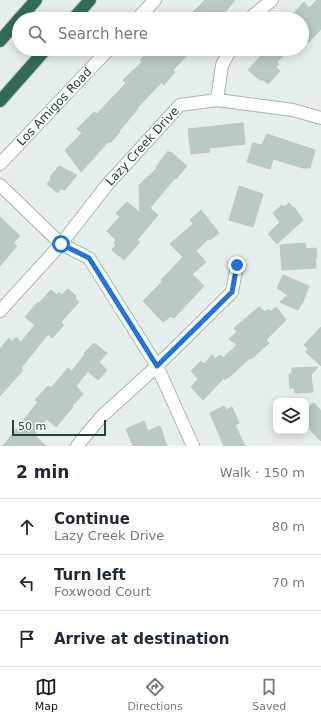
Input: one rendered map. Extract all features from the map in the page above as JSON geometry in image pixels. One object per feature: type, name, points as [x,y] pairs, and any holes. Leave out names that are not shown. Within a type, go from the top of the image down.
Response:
[{"type":"highway","points":[[25,12],[36,0]]},
{"type":"highway","points":[[79,12],[90,0]]},
{"type":"highway","points":[[0,40],[12,27]]},
{"type":"highway","points":[[0,100],[40,56]]},
{"type":"street","points":[[144,12],[155,0]]},
{"type":"street","points":[[257,12],[272,0]]},
{"type":"street","name":"Los Amigos Road","points":[[0,164],[102,56]]},
{"type":"street","points":[[217,100],[222,65],[227,56]]},
{"type":"street","name":"Lazy Creek Drive","points":[[0,311],[61,244],[108,185],[180,105],[217,100],[293,110],[321,118]]},
{"type":"street","points":[[0,185],[61,244],[89,258],[157,366],[194,446]]},
{"type":"street","points":[[77,446],[101,417],[157,366],[232,292],[237,265]]},
{"type":"building","points":[[205,0],[235,0],[225,12],[193,12]]},
{"type":"building","points":[[317,0],[321,0],[321,29],[309,42],[309,12],[295,12],[304,2],[309,8]]},
{"type":"building","points":[[144,56],[186,56],[173,70],[175,72],[164,85],[162,82],[137,108],[138,109],[119,131],[120,132],[110,143],[108,142],[81,172],[65,150],[82,133],[77,129],[94,112],[97,114],[126,83],[123,80],[142,62],[140,60]]},
{"type":"building","points":[[261,56],[283,56],[277,62],[279,64],[276,67],[280,71],[268,84],[262,79],[261,81],[248,70]]},
{"type":"building","points":[[243,123],[245,144],[209,148],[210,152],[191,154],[188,129]]},
{"type":"building","points":[[267,134],[315,150],[310,168],[303,168],[273,159],[270,169],[247,162],[253,143],[262,145]]},
{"type":"building","points":[[168,151],[187,166],[150,208],[158,215],[137,240],[140,242],[124,260],[112,250],[116,245],[114,243],[116,240],[107,231],[120,217],[116,213],[127,202],[140,213],[139,185],[157,168],[156,167]]},
{"type":"building","points":[[59,166],[77,175],[64,191],[61,188],[58,193],[47,184],[51,179],[50,177]]},
{"type":"building","points":[[239,186],[263,194],[253,227],[229,220]]},
{"type":"building","points":[[289,203],[293,208],[294,207],[303,220],[277,244],[268,234],[280,222],[273,213],[282,205],[284,207]]},
{"type":"building","points":[[201,210],[219,233],[210,240],[208,239],[196,251],[206,262],[192,274],[204,286],[174,318],[171,316],[163,322],[143,301],[162,282],[161,280],[183,257],[170,244],[193,224],[190,220]]},
{"type":"building","points":[[0,217],[20,236],[13,243],[17,246],[0,266]]},
{"type":"building","points":[[305,243],[306,249],[316,248],[316,268],[282,270],[280,245]]},
{"type":"building","points":[[283,275],[309,286],[298,310],[280,302],[288,295],[278,289]]},
{"type":"building","points":[[68,289],[76,296],[75,298],[79,302],[61,322],[64,325],[52,338],[48,334],[21,368],[23,370],[0,396],[0,349],[9,338],[12,342],[16,337],[21,342],[35,325],[25,317],[51,290],[57,295],[59,292],[62,295]]},
{"type":"building","points":[[259,307],[265,312],[269,309],[270,312],[276,307],[286,320],[266,340],[269,343],[228,378],[227,377],[225,380],[224,378],[203,400],[191,387],[198,379],[191,371],[201,361],[204,364],[212,355],[215,359],[220,355],[223,358],[237,345],[229,339],[237,332],[234,328]]},
{"type":"building","points":[[321,327],[321,366],[306,352],[308,349],[304,345]]},
{"type":"building","points":[[94,343],[107,353],[99,362],[107,370],[98,380],[88,371],[76,386],[83,394],[72,406],[73,407],[56,427],[47,419],[34,435],[46,446],[3,446],[38,402],[35,400],[48,386],[51,388],[68,368],[72,371],[85,354],[84,353]]},
{"type":"building","points":[[318,367],[311,375],[313,392],[295,393],[294,388],[290,388],[289,374],[292,374],[292,368]]},
{"type":"building","points":[[314,403],[321,411],[321,441],[309,429],[309,407]]},
{"type":"building","points":[[224,406],[226,410],[232,407],[239,423],[235,425],[245,446],[224,446],[210,413]]},
{"type":"building","points":[[144,421],[148,431],[160,426],[167,446],[133,446],[126,429]]},
{"type":"route","points":[[61,244],[89,258],[157,366],[232,292],[237,265]]}]
